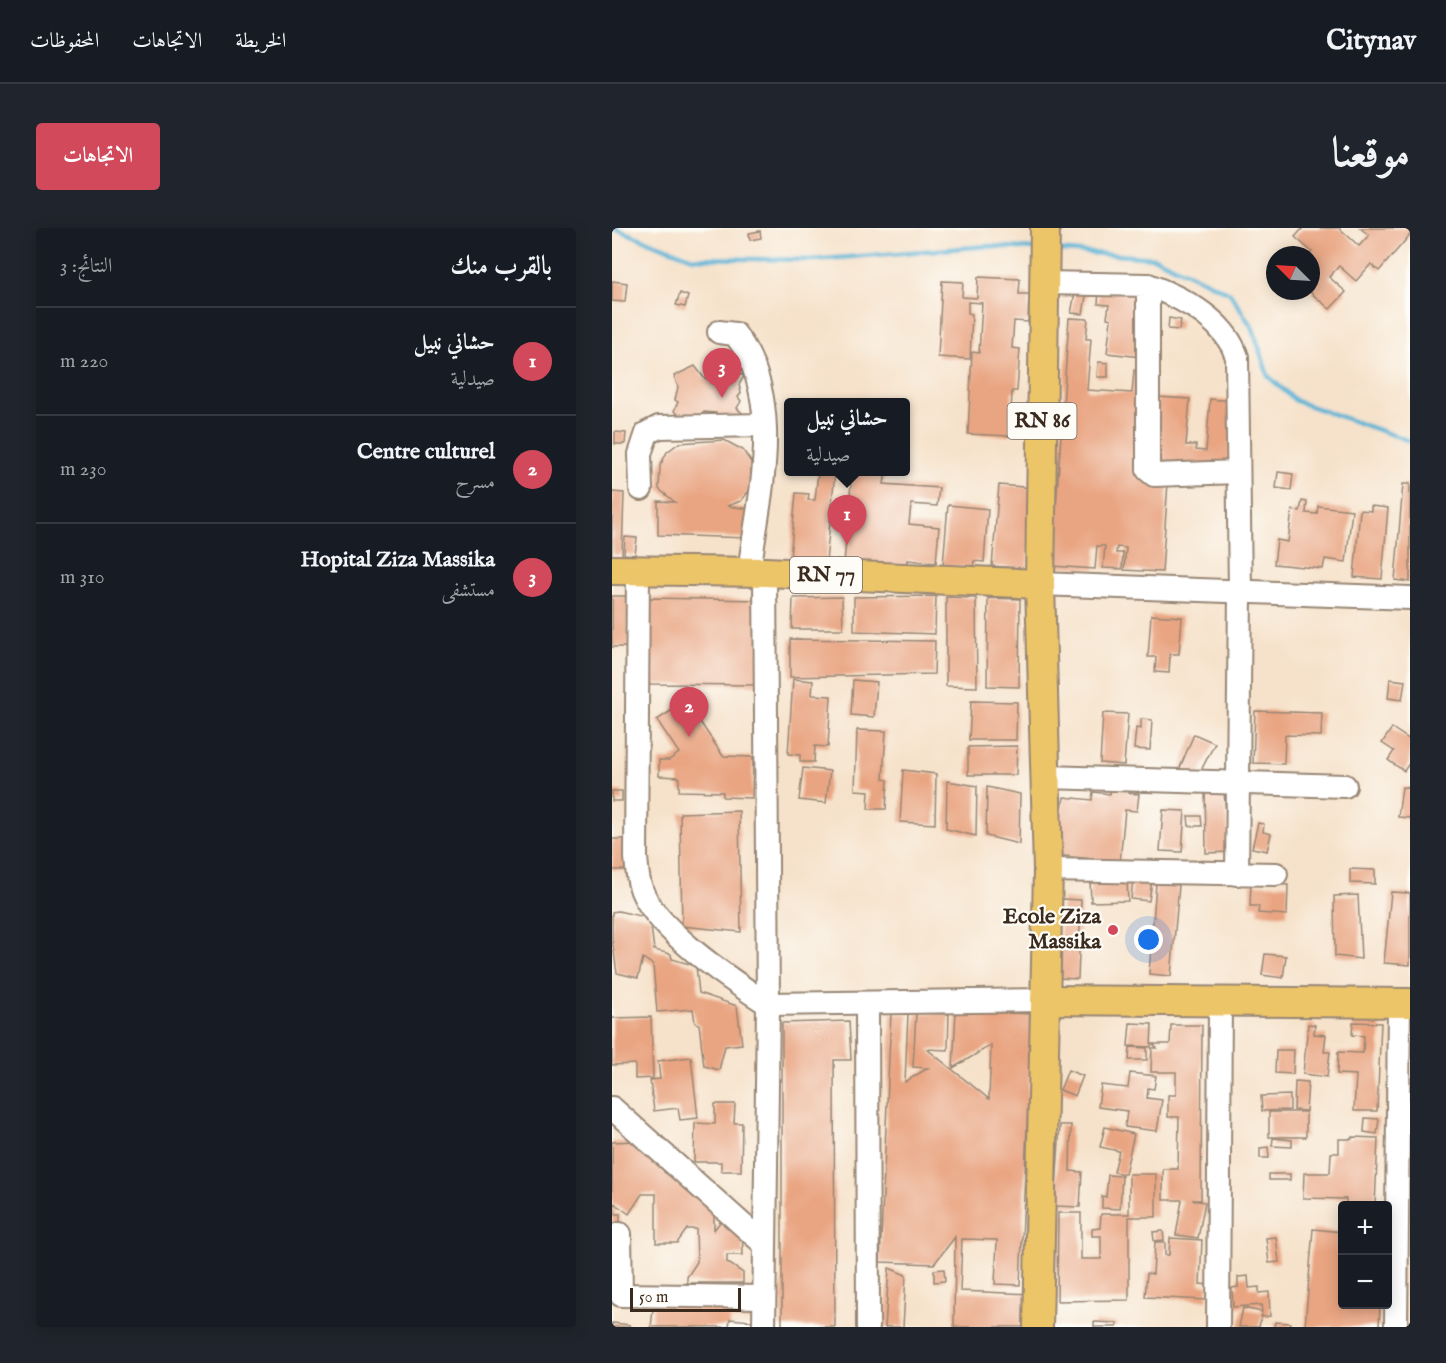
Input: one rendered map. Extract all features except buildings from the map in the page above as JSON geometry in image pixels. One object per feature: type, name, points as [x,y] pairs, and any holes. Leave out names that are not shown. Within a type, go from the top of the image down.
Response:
[{"type":"main road","name":"RN 86","points":[[1038,1327],[1048,870],[1040,584],[1045,228]]},
{"type":"main road","name":"RN 77","points":[[625,570],[757,572],[1040,584]]},
{"type":"main road","points":[[1045,1000],[1404,1003]]},
{"type":"street","points":[[1045,270],[1148,285],[1169,292],[1219,325],[1232,341],[1237,357],[1239,380],[1240,593],[1237,874]]},
{"type":"street","points":[[1148,285],[1148,470],[1154,475],[1238,472]]},
{"type":"street","points":[[719,332],[735,334],[747,350],[759,379],[764,425],[765,453],[757,572],[768,1004],[764,1327]]},
{"type":"street","points":[[641,489],[640,454],[647,433],[659,427],[764,425]]},
{"type":"street","points":[[625,570],[636,857],[640,886],[649,904],[671,930],[741,988],[768,1004],[1045,1000]]},
{"type":"street","points":[[1040,584],[1410,598]]},
{"type":"street","points":[[1047,777],[1345,786]]},
{"type":"street","points":[[1048,870],[1276,874]]},
{"type":"street","points":[[1218,1327],[1220,1001]]},
{"type":"street","points":[[867,1003],[868,1327]]},
{"type":"street","points":[[1396,1327],[1403,1302],[1404,1003]]},
{"type":"street","points":[[612,1108],[764,1244]]},
{"type":"street","points":[[620,1234],[616,1264],[621,1295],[764,1297]]},
{"type":"waterway","points":[[613,228],[693,258],[812,260],[988,246],[1035,249]]},
{"type":"waterway","points":[[1053,250],[1155,258],[1230,293],[1253,329],[1268,376],[1296,401],[1410,441]]},
{"type":"place","name":"Hopital Ziza Massika","points":[[722,398]]},
{"type":"place","name":"حشاني نبيل","points":[[847,545]]},
{"type":"place","name":"Centre culturel","points":[[689,737]]},
{"type":"place","name":"Ecole Ziza Massika","points":[[1113,930]]}]
